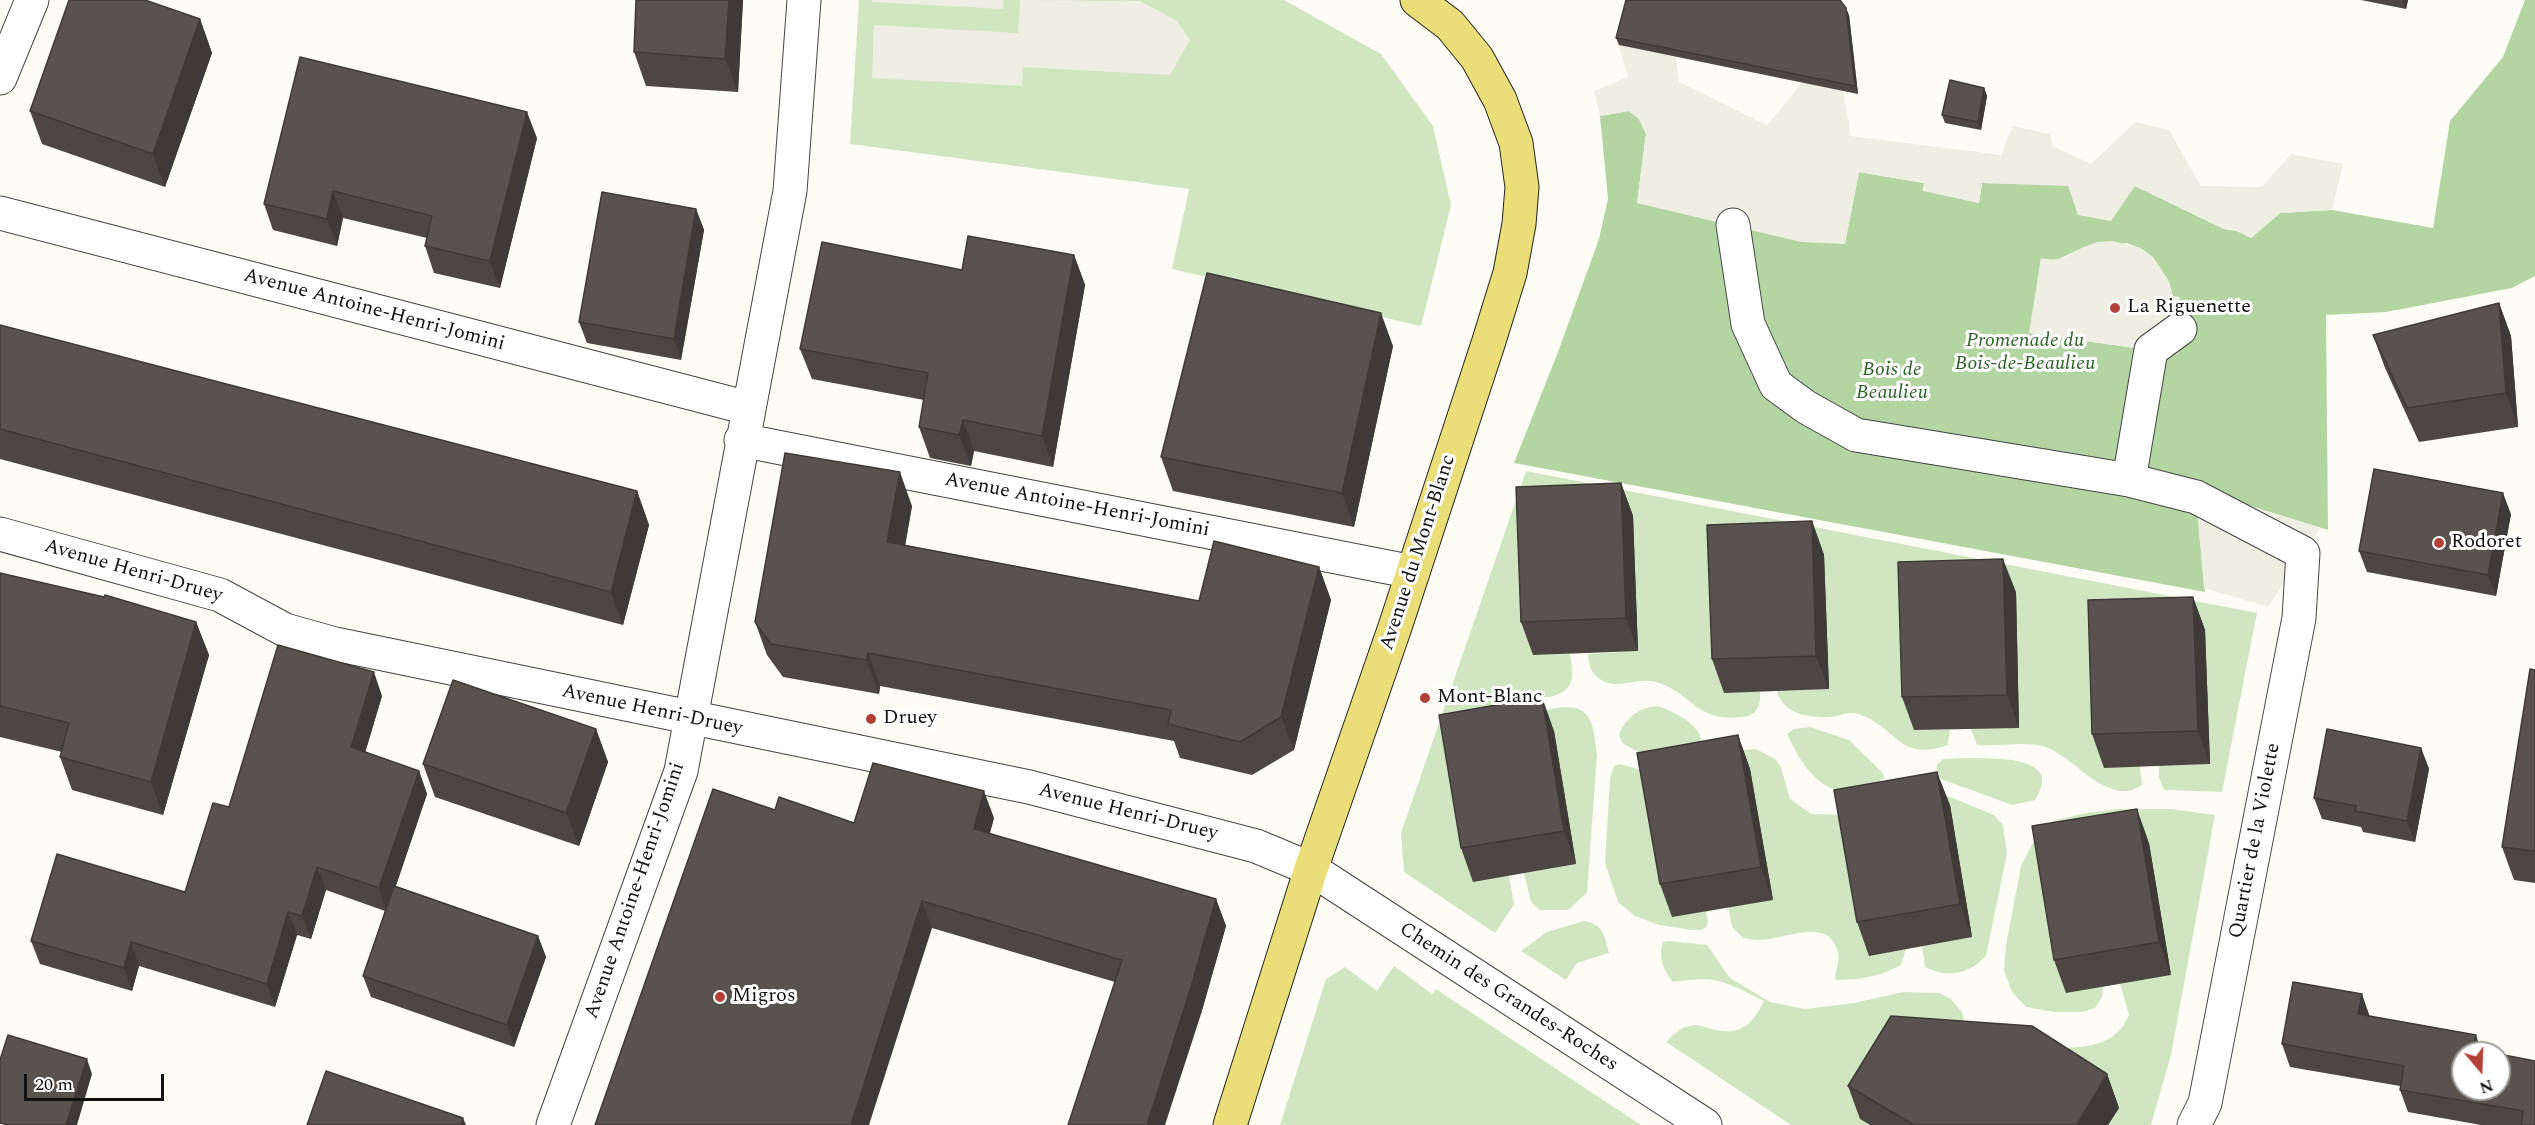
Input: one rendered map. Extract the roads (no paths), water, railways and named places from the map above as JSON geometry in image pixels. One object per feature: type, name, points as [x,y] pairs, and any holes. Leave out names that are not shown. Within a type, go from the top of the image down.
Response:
[{"type":"main road","name":"Avenue du Mont-Blanc","points":[[1230,1125],[1311,869],[1413,572],[1510,273],[1519,224],[1522,187],[1516,143],[1500,100],[1477,57],[1450,25],[1417,0]]},
{"type":"street","points":[[0,78],[9,32],[32,0]]},
{"type":"street","name":"Avenue Antoine-Henri-Jomini","points":[[553,1125],[681,771],[741,440],[790,191],[804,0]]},
{"type":"street","name":"Avenue Antoine-Henri-Jomini","points":[[0,213],[748,408]]},
{"type":"street","points":[[1733,225],[1748,324],[1776,385],[1806,407],[1856,435],[2129,480],[2151,350],[2180,329]]},
{"type":"street","name":"Avenue Antoine-Henri-Jomini","points":[[741,440],[1413,572]]},
{"type":"street","name":"Quartier de la Violette","points":[[2129,480],[2196,497],[2303,553],[2299,618],[2205,1103],[2194,1125]]},
{"type":"street","name":"Avenue Henri-Druey","points":[[0,534],[220,595],[285,630],[335,644],[1029,787],[1256,846],[1311,869]]},
{"type":"street","name":"Chemin des Grandes-Roches","points":[[1311,869],[1705,1125]]},
{"type":"place","name":"La Riguenette","points":[[2115,308]]},
{"type":"place","name":"Rodoret","points":[[2439,543]]},
{"type":"place","name":"Mont-Blanc","points":[[1425,698]]},
{"type":"place","name":"Druey","points":[[871,719]]},
{"type":"place","name":"Migros","points":[[720,997]]},
{"type":"park label","name":"Promenade du Bois-de-Beaulieu","points":[[2025,354]]},
{"type":"park label","name":"Bois de Beaulieu","points":[[1892,382]]}]
